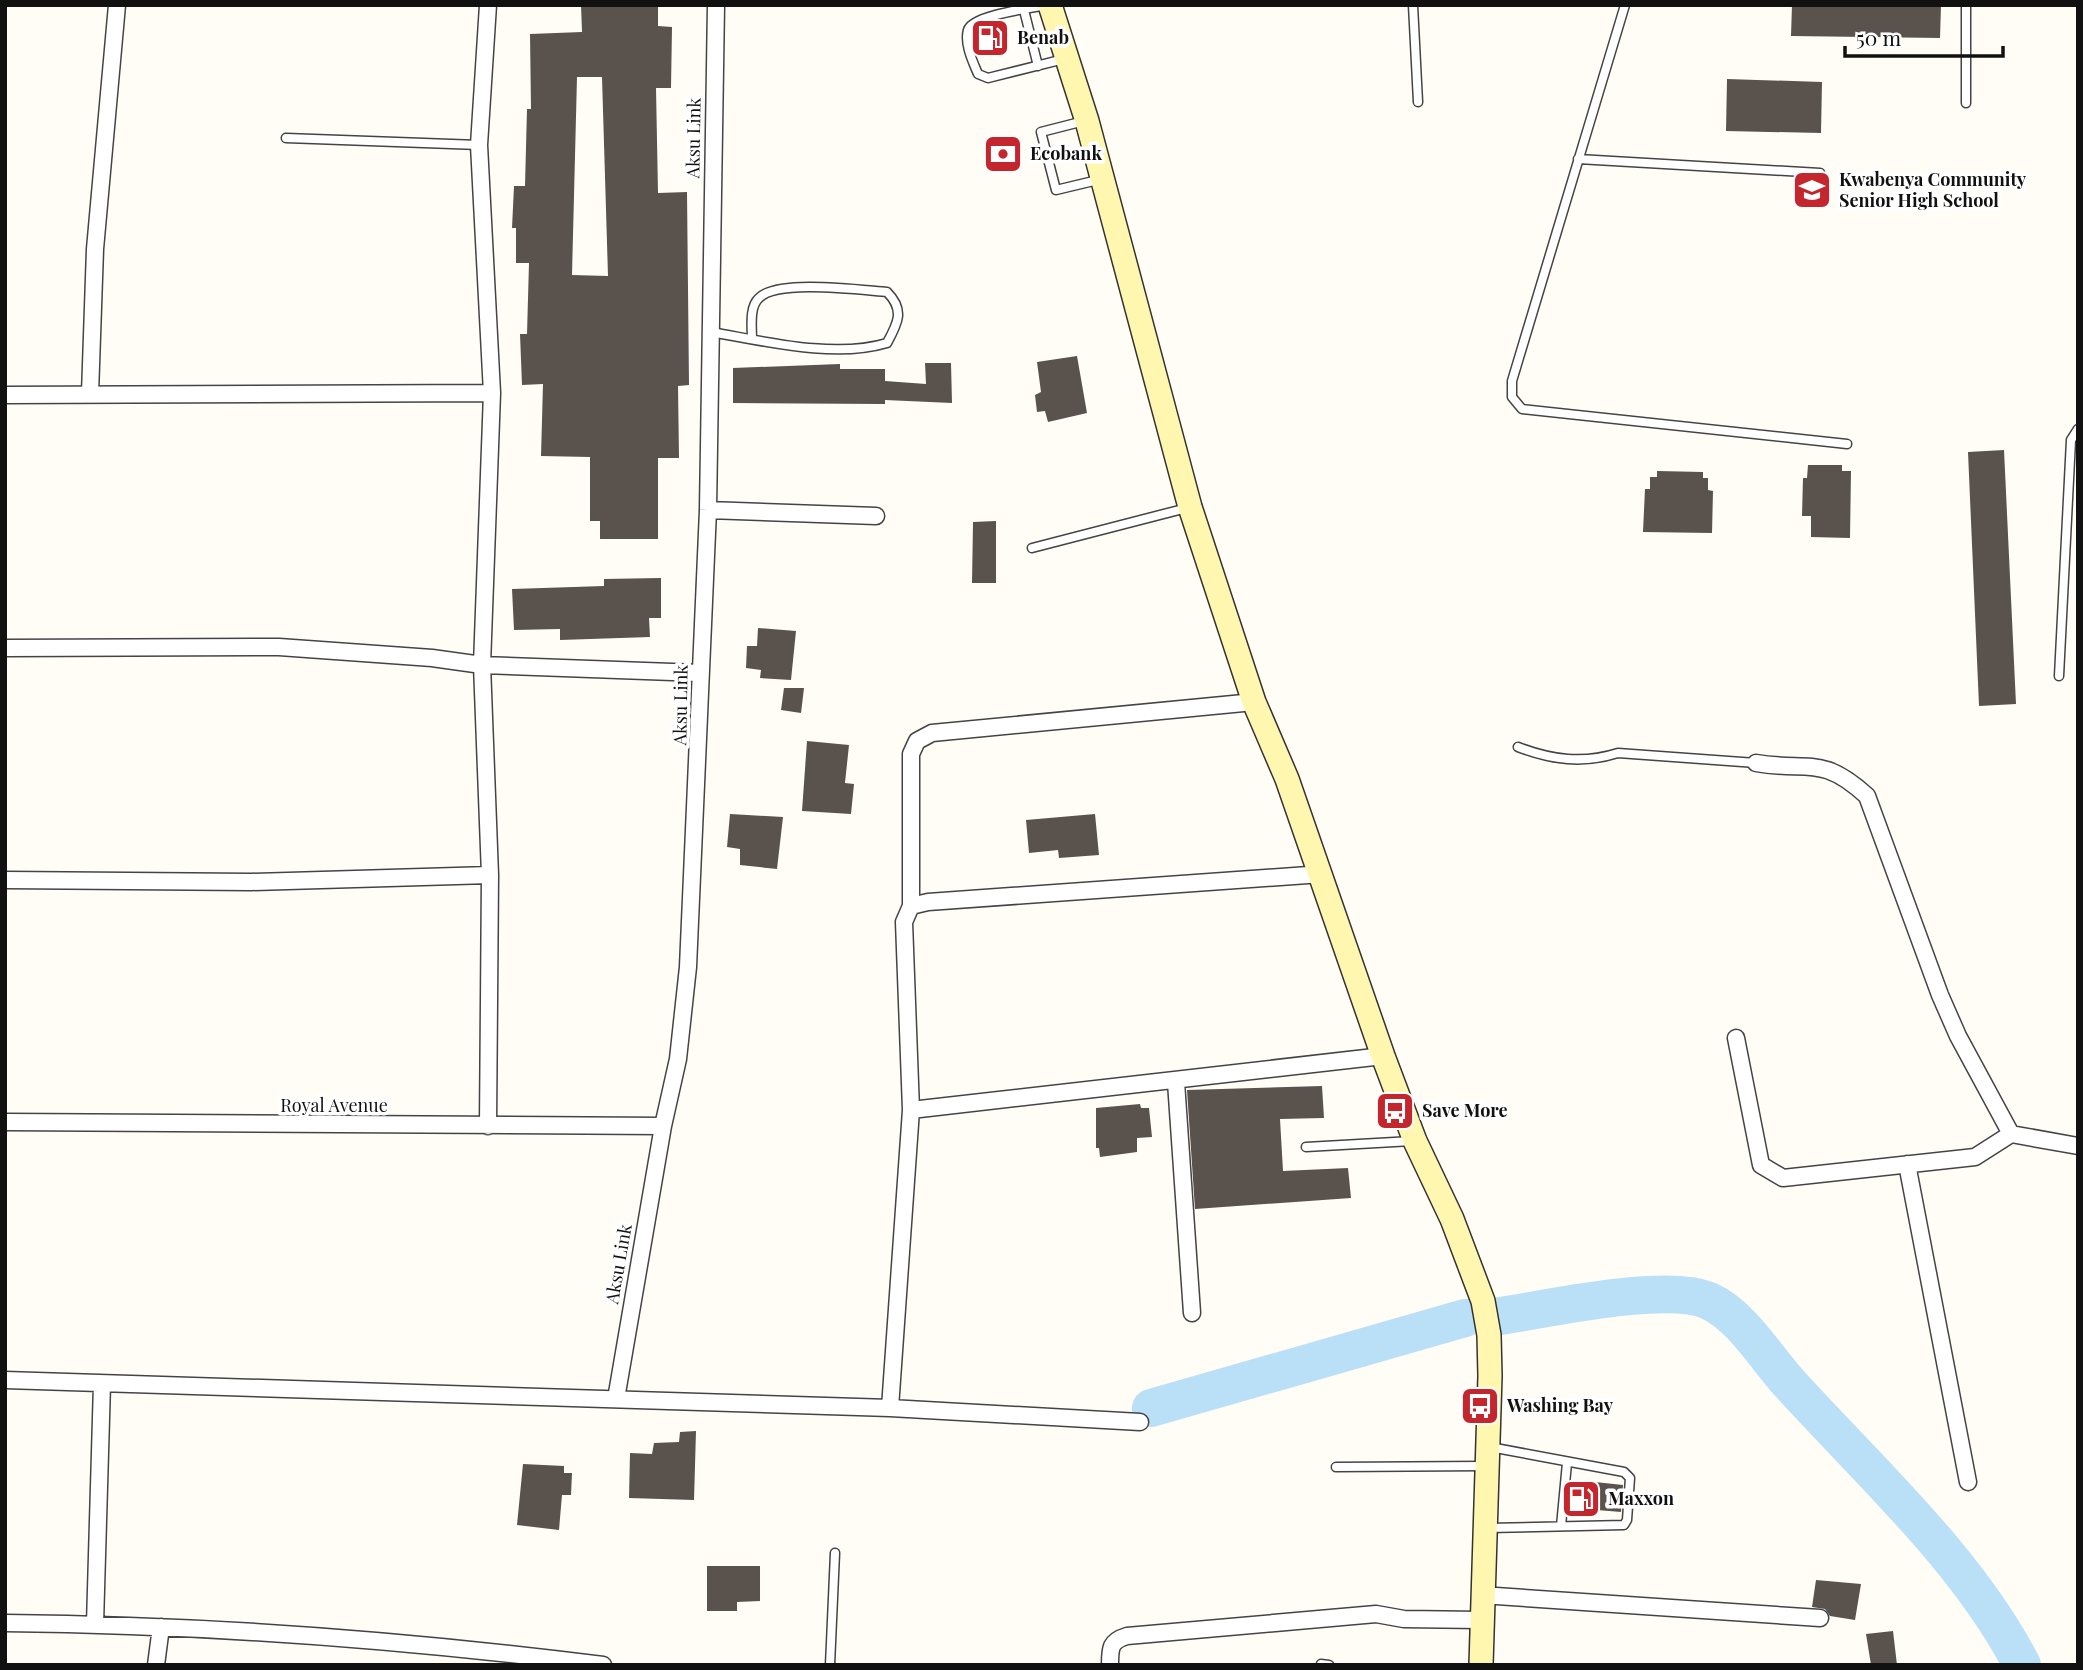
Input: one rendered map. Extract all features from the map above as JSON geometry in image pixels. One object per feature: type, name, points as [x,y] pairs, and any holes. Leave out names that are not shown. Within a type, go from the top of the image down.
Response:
[{"type":"main road","points":[[1048,5],[1087,121],[1190,507],[1254,702],[1287,779],[1322,874],[1383,1056],[1415,1141],[1452,1219],[1483,1301],[1489,1335],[1481,1665]]},
{"type":"street","points":[[90,394],[96,249],[117,5]]},
{"type":"street","points":[[488,5],[480,145],[492,393],[481,665],[490,875],[488,1126]]},
{"type":"street","name":"Aksu Link","points":[[616,1399],[663,1126],[678,1059],[686,999],[699,762],[700,673],[708,510],[716,5]]},
{"type":"street","points":[[5,395],[492,393]]},
{"type":"street","points":[[708,510],[876,516]]},
{"type":"street","points":[[5,648],[279,647],[432,658],[481,665],[700,673]]},
{"type":"street","points":[[890,1408],[911,1110],[904,922],[911,906],[911,754],[917,741],[932,733],[1254,702]]},
{"type":"street","points":[[1756,763],[1775,766],[1814,765],[1852,783],[1867,796],[1940,995],[1958,1036],[2011,1134]]},
{"type":"street","points":[[911,906],[942,901],[1322,874]]},
{"type":"street","points":[[5,888],[5,880],[251,882],[490,875]]},
{"type":"street","points":[[1736,1038],[1761,1165],[1783,1178],[1975,1157],[2011,1134],[2078,1146]]},
{"type":"street","points":[[911,1110],[1176,1082],[1383,1056]]},
{"type":"street","points":[[1176,1082],[1192,1313]]},
{"type":"street","name":"Royal Avenue","points":[[5,1122],[663,1126]]},
{"type":"street","points":[[1907,1164],[1968,1482]]},
{"type":"street","points":[[5,1380],[890,1408],[1140,1422]]},
{"type":"street","points":[[95,1624],[102,1384]]},
{"type":"street","points":[[1481,1595],[1820,1618]]},
{"type":"street","points":[[1110,1665],[1110,1646],[1115,1639],[1127,1636],[1376,1614],[1404,1619],[1481,1620]]},
{"type":"street","points":[[5,1623],[95,1624],[327,1636],[492,1651],[603,1665]]},
{"type":"street","points":[[156,1665],[161,1627]]},
{"type":"lane","points":[[1048,5],[989,17],[971,24],[968,30],[968,45],[981,77],[997,78],[1065,59]]},
{"type":"lane","points":[[1413,5],[1418,102]]},
{"type":"lane","points":[[1625,5],[1512,381],[1512,397],[1522,409],[1847,444]]},
{"type":"lane","points":[[1966,5],[1966,103]]},
{"type":"lane","points":[[1024,10],[1038,66]]},
{"type":"lane","points":[[1087,121],[1041,132],[1056,190],[1102,179]]},
{"type":"lane","points":[[286,138],[480,145]]},
{"type":"lane","points":[[1578,159],[1820,173]]},
{"type":"lane","points":[[711,332],[752,339],[799,347],[873,347],[887,343],[899,322],[899,311],[895,300],[887,292],[831,288],[767,291],[757,299],[752,312],[752,339]]},
{"type":"lane","points":[[2059,676],[2071,440],[2078,429]]},
{"type":"lane","points":[[1031,548],[1190,507]]},
{"type":"lane","points":[[1518,747],[1574,761],[1596,760],[1618,753],[1756,763]]},
{"type":"lane","points":[[1307,1147],[1415,1141]]},
{"type":"lane","points":[[1336,1467],[1487,1456],[1567,1464],[1629,1475],[1627,1520],[1618,1527],[1484,1528]]},
{"type":"lane","points":[[1561,1526],[1567,1464]]},
{"type":"lane","points":[[830,1665],[835,1553]]},
{"type":"lane","points":[[1321,1664],[1329,1665]]},
{"type":"building","points":[[581,5],[658,5],[658,26],[672,27],[671,88],[656,88],[658,193],[687,192],[689,385],[678,386],[679,458],[658,458],[658,539],[600,539],[600,521],[590,521],[590,457],[541,456],[543,384],[522,385],[520,334],[527,334],[529,263],[516,263],[516,228],[512,228],[514,186],[525,186],[527,109],[531,109],[530,34],[582,32]],"holes":[[[577,77],[602,77],[608,276],[572,275]]]},
{"type":"building","points":[[1792,5],[1941,5],[1940,38],[1791,36]]},
{"type":"building","points":[[1727,79],[1822,82],[1821,133],[1726,131]]},
{"type":"building","points":[[1077,356],[1087,413],[1048,422],[1045,411],[1037,412],[1035,395],[1041,392],[1037,362]]},
{"type":"building","points":[[925,363],[951,363],[952,403],[885,400],[885,404],[733,403],[733,368],[840,364],[840,369],[885,369],[885,381],[926,384]]},
{"type":"building","points":[[2004,450],[2016,704],[1979,706],[1968,452]]},
{"type":"building","points":[[1808,465],[1842,465],[1842,471],[1851,471],[1850,538],[1811,537],[1811,516],[1802,516],[1803,478],[1807,478]]},
{"type":"building","points":[[1657,471],[1703,472],[1703,478],[1708,478],[1708,490],[1713,491],[1712,533],[1643,532],[1645,489],[1650,489],[1650,477],[1657,477]]},
{"type":"building","points":[[996,521],[996,583],[972,583],[973,522]]},
{"type":"building","points":[[661,578],[661,618],[649,618],[650,637],[560,640],[560,629],[514,630],[512,589],[604,586],[604,579]]},
{"type":"building","points":[[758,628],[796,631],[791,680],[760,678],[761,670],[746,668],[747,646],[757,646]]},
{"type":"building","points":[[784,688],[804,688],[801,713],[781,710]]},
{"type":"building","points":[[807,741],[849,745],[845,783],[854,784],[851,814],[802,811]]},
{"type":"building","points":[[730,814],[783,817],[777,869],[740,865],[740,849],[727,847]]},
{"type":"building","points":[[1095,814],[1099,855],[1059,858],[1058,850],[1029,853],[1026,820]]},
{"type":"building","points":[[1322,1086],[1324,1118],[1280,1119],[1283,1171],[1348,1168],[1351,1198],[1195,1209],[1187,1090]]},
{"type":"building","points":[[1140,1104],[1141,1108],[1149,1108],[1152,1137],[1137,1138],[1137,1152],[1100,1157],[1099,1148],[1096,1148],[1096,1108]]},
{"type":"building","points":[[696,1431],[694,1500],[629,1498],[630,1453],[652,1454],[654,1443],[679,1442],[680,1432]]},
{"type":"building","points":[[523,1464],[564,1466],[564,1473],[572,1473],[571,1495],[562,1495],[559,1530],[517,1525]]},
{"type":"building","points":[[1576,1480],[1623,1485],[1621,1512],[1573,1508]]},
{"type":"building","points":[[707,1566],[760,1566],[760,1601],[737,1602],[737,1611],[707,1611]]},
{"type":"building","points":[[1816,1580],[1861,1584],[1855,1620],[1830,1616],[1825,1609],[1812,1607]]},
{"type":"building","points":[[1893,1631],[1897,1665],[1871,1665],[1866,1634]]},
{"type":"waterway","points":[[1500,1316],[1607,1299],[1666,1294],[1690,1296],[1709,1301],[1721,1308],[1743,1327],[1790,1384],[1946,1553],[2000,1626],[2022,1665]]},
{"type":"waterway","points":[[1151,1408],[1465,1318]]},
{"type":"place","name":"Benab","points":[[990,38]]},
{"type":"place","name":"Ecobank","points":[[1003,154]]},
{"type":"place","name":"Kwabenya Community Senior High School","points":[[1812,190]]},
{"type":"place","name":"Save More","points":[[1395,1111]]},
{"type":"place","name":"Washing Bay","points":[[1480,1406]]},
{"type":"place","name":"Maxxon","points":[[1581,1499]]}]
